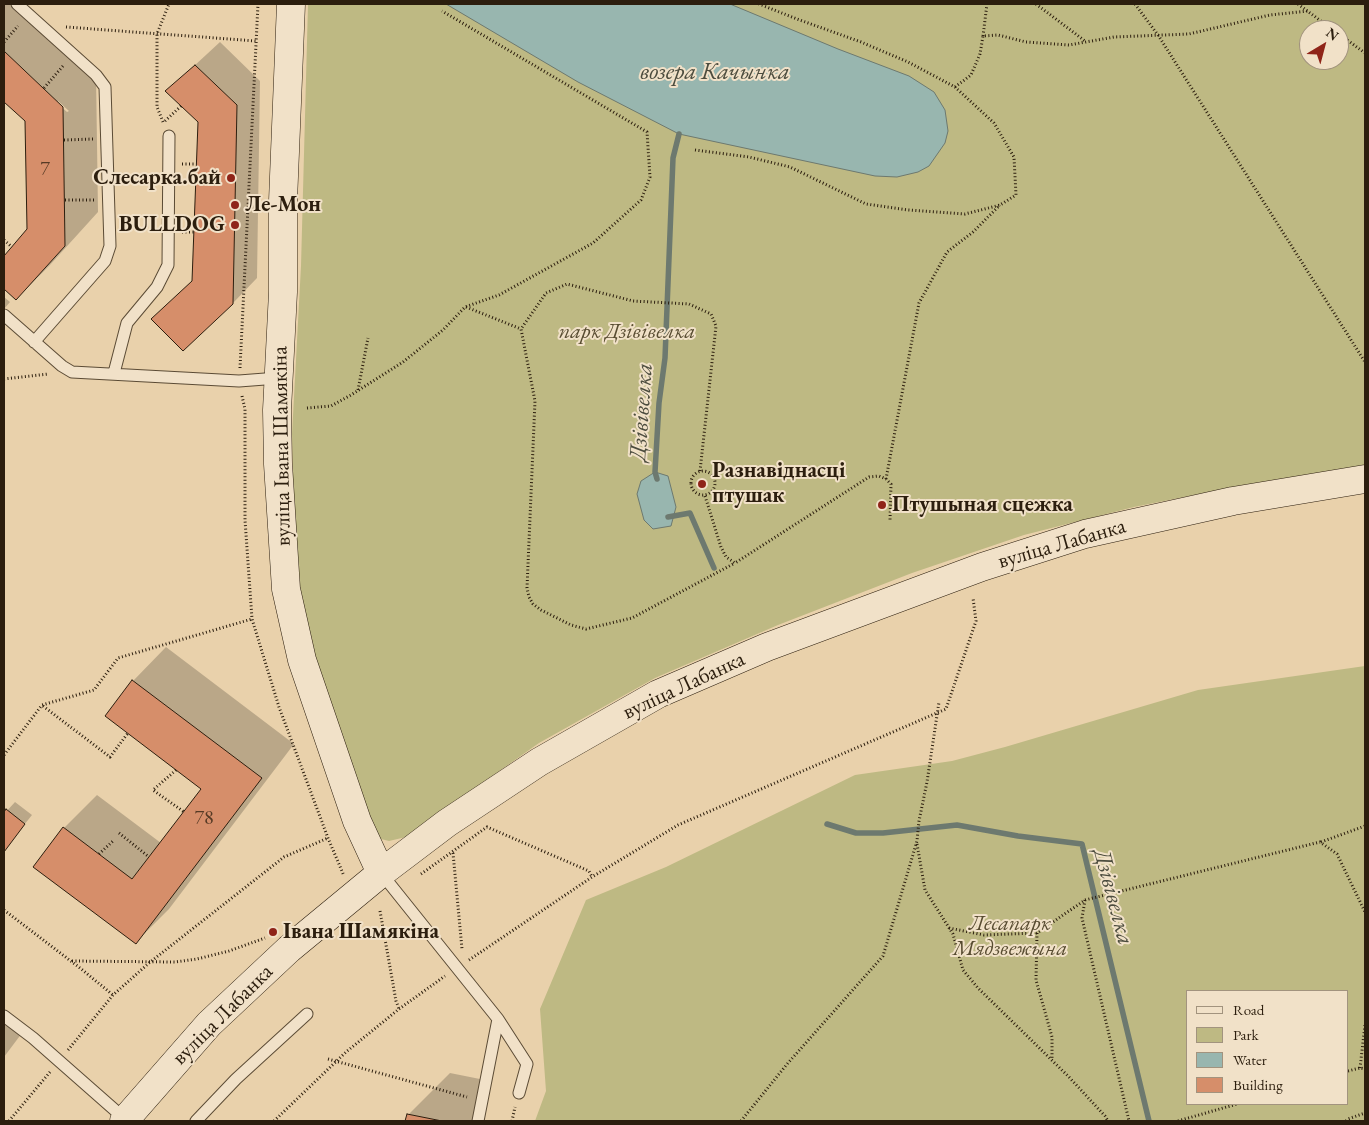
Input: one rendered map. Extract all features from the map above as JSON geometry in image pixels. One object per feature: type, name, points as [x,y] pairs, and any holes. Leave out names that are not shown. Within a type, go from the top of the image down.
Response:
[{"type":"main road","name":"вуліца Івана Шамякіна","points":[[291,4],[284,201],[283,292],[278,378],[278,464],[286,589],[302,660],[357,820],[380,873]]},
{"type":"main road","name":"вуліца Лабанка","points":[[124,1120],[210,1024],[289,949],[380,873],[447,823],[539,762],[658,694],[767,647],[982,567],[1085,534],[1234,502],[1365,479]]},
{"type":"lane","points":[[17,4],[96,75],[105,87],[110,246],[105,261],[34,342]]},
{"type":"lane","points":[[114,373],[127,323],[157,287],[168,265],[169,136]]},
{"type":"lane","points":[[4,314],[62,366],[72,372],[239,381],[278,378]]},
{"type":"lane","points":[[380,873],[498,1019],[527,1064],[518,1093]]},
{"type":"lane","points":[[196,1121],[236,1079],[307,1014]]},
{"type":"lane","points":[[4,1016],[124,1120]]},
{"type":"lane","points":[[478,1121],[498,1019]]},
{"type":"path","points":[[169,4],[157,34],[157,107],[169,136]]},
{"type":"path","points":[[759,4],[900,58],[955,87],[994,123],[1014,157],[1016,195],[1000,205],[973,232],[947,252],[919,304],[886,479]]},
{"type":"path","points":[[955,87],[971,74],[980,54],[987,4]]},
{"type":"path","points":[[1036,4],[1086,42]]},
{"type":"path","points":[[1135,4],[1158,36],[1365,362]]},
{"type":"path","points":[[1298,4],[1320,20]]},
{"type":"path","points":[[307,408],[331,406],[403,362],[444,330],[465,307],[498,295],[593,243],[641,200],[650,177],[647,132],[442,11]]},
{"type":"path","points":[[983,36],[998,34],[1026,42],[1070,45],[1114,37],[1189,34],[1270,15],[1308,11]]},
{"type":"path","points":[[4,42],[28,14]]},
{"type":"path","points":[[41,25],[256,41]]},
{"type":"path","points":[[1349,41],[1365,53]]},
{"type":"path","points":[[44,88],[73,54]]},
{"type":"path","points":[[164,123],[181,106]]},
{"type":"path","points":[[64,140],[106,138]]},
{"type":"path","points":[[695,150],[749,157],[790,167],[866,204],[908,210],[965,214],[1000,205]]},
{"type":"path","points":[[65,200],[108,200]]},
{"type":"path","points":[[4,240],[12,247]]},
{"type":"path","points":[[700,471],[711,474],[715,480],[712,492],[705,496],[697,494],[691,487],[691,479],[700,471],[716,326],[711,314],[689,304],[633,301],[567,284],[546,293],[521,329],[535,401],[527,588],[533,604],[541,610],[571,625],[586,629],[632,618],[735,563],[869,477],[879,476],[891,484],[890,520]]},
{"type":"path","points":[[465,307],[521,329]]},
{"type":"path","points":[[358,390],[368,338]]},
{"type":"path","points":[[4,379],[72,372]]},
{"type":"path","points":[[705,496],[721,548],[726,557],[735,563]]},
{"type":"path","points":[[274,1121],[337,1061],[400,1009],[592,877],[678,826],[946,709],[976,622],[973,598]]},
{"type":"path","points":[[4,755],[42,705],[94,690],[118,658],[252,619]]},
{"type":"path","points":[[939,702],[927,782],[918,821],[917,841],[925,890],[953,934],[963,970],[978,988],[1052,1059],[1108,1121]]},
{"type":"path","points":[[42,705],[110,757],[128,733]]},
{"type":"path","points":[[176,770],[153,790],[184,812]]},
{"type":"path","points":[[949,928],[984,935],[1037,933],[1086,900],[1320,842],[1365,826]]},
{"type":"path","points":[[424,873],[487,827],[589,871],[592,877]]},
{"type":"path","points":[[119,833],[150,857]]},
{"type":"path","points":[[9,1121],[113,996],[148,963],[284,857],[328,838]]},
{"type":"path","points":[[99,854],[113,841]]},
{"type":"path","points":[[741,1121],[788,1063],[883,956],[917,841]]},
{"type":"path","points":[[1320,842],[1337,854],[1365,912]]},
{"type":"path","points":[[453,853],[463,954]]},
{"type":"path","points":[[1086,900],[1082,918],[1129,1121]]},
{"type":"path","points":[[4,910],[72,961],[113,996]]},
{"type":"path","points":[[380,911],[396,1001],[400,1009]]},
{"type":"path","points":[[1037,933],[1036,980],[1052,1037],[1052,1059]]},
{"type":"path","points":[[72,961],[148,963],[197,959],[230,951],[263,939]]},
{"type":"path","points":[[1360,1068],[1365,1025]]},
{"type":"path","points":[[328,1058],[483,1102]]},
{"type":"path","points":[[1349,1071],[1360,1068],[1365,1069]]},
{"type":"path","points":[[1178,1121],[1234,1105]]},
{"type":"path","points":[[1346,1121],[1365,1113]]},
{"type":"green space","name":"парк Дзівівелка","points":[[308,4],[1365,4],[1365,465],[1244,485],[1134,507],[1024,535],[912,573],[778,625],[655,678],[539,743],[406,837],[389,841],[377,838],[304,624],[294,528],[292,434],[301,266]]},
{"type":"green space","name":"Лесапарк Мядзвежына","points":[[1365,666],[1365,1121],[535,1121],[546,1091],[540,1009],[586,900],[666,867],[855,775],[952,761],[1198,690]]},
{"type":"water","name":"возера Качынка","points":[[446,4],[730,4],[909,76],[934,92],[945,110],[948,131],[945,143],[929,166],[918,172],[897,177],[875,176],[679,134],[578,82]]},
{"type":"water","points":[[655,472],[668,476],[676,507],[671,526],[653,529],[644,520],[637,494],[641,481]]},
{"type":"building","points":[[4,51],[63,107],[65,246],[16,300],[4,289],[4,256],[27,229],[25,121],[4,102]]},
{"type":"building","points":[[195,65],[237,105],[233,304],[183,351],[151,319],[192,281],[198,122],[165,91]]},
{"type":"building","points":[[132,680],[262,778],[136,944],[33,867],[63,827],[132,879],[201,789],[105,716]]},
{"type":"building","points":[[6,809],[25,824],[4,852],[4,812]]},
{"type":"building","points":[[407,1114],[442,1121],[405,1121]]},
{"type":"waterway","name":"Дзівівелка","points":[[657,479],[655,472],[659,403],[665,358],[673,158],[679,134]]},
{"type":"waterway","name":"Дзівівелка","points":[[668,517],[690,513],[714,568]]},
{"type":"waterway","name":"Дзівівелка","points":[[827,824],[856,833],[883,833],[957,825],[1018,836],[1082,844],[1149,1121]]},
{"type":"place","name":"Слесарка.бай","points":[[231,178]]},
{"type":"place","name":"Ле-Мон","points":[[235,205]]},
{"type":"place","name":"BULLDOG","points":[[235,225]]},
{"type":"place","name":"Разнавіднасці птушак","points":[[702,484]]},
{"type":"place","name":"Птушыная сцежка","points":[[882,505]]},
{"type":"place","name":"Івана Шамякіна","points":[[273,932]]}]
